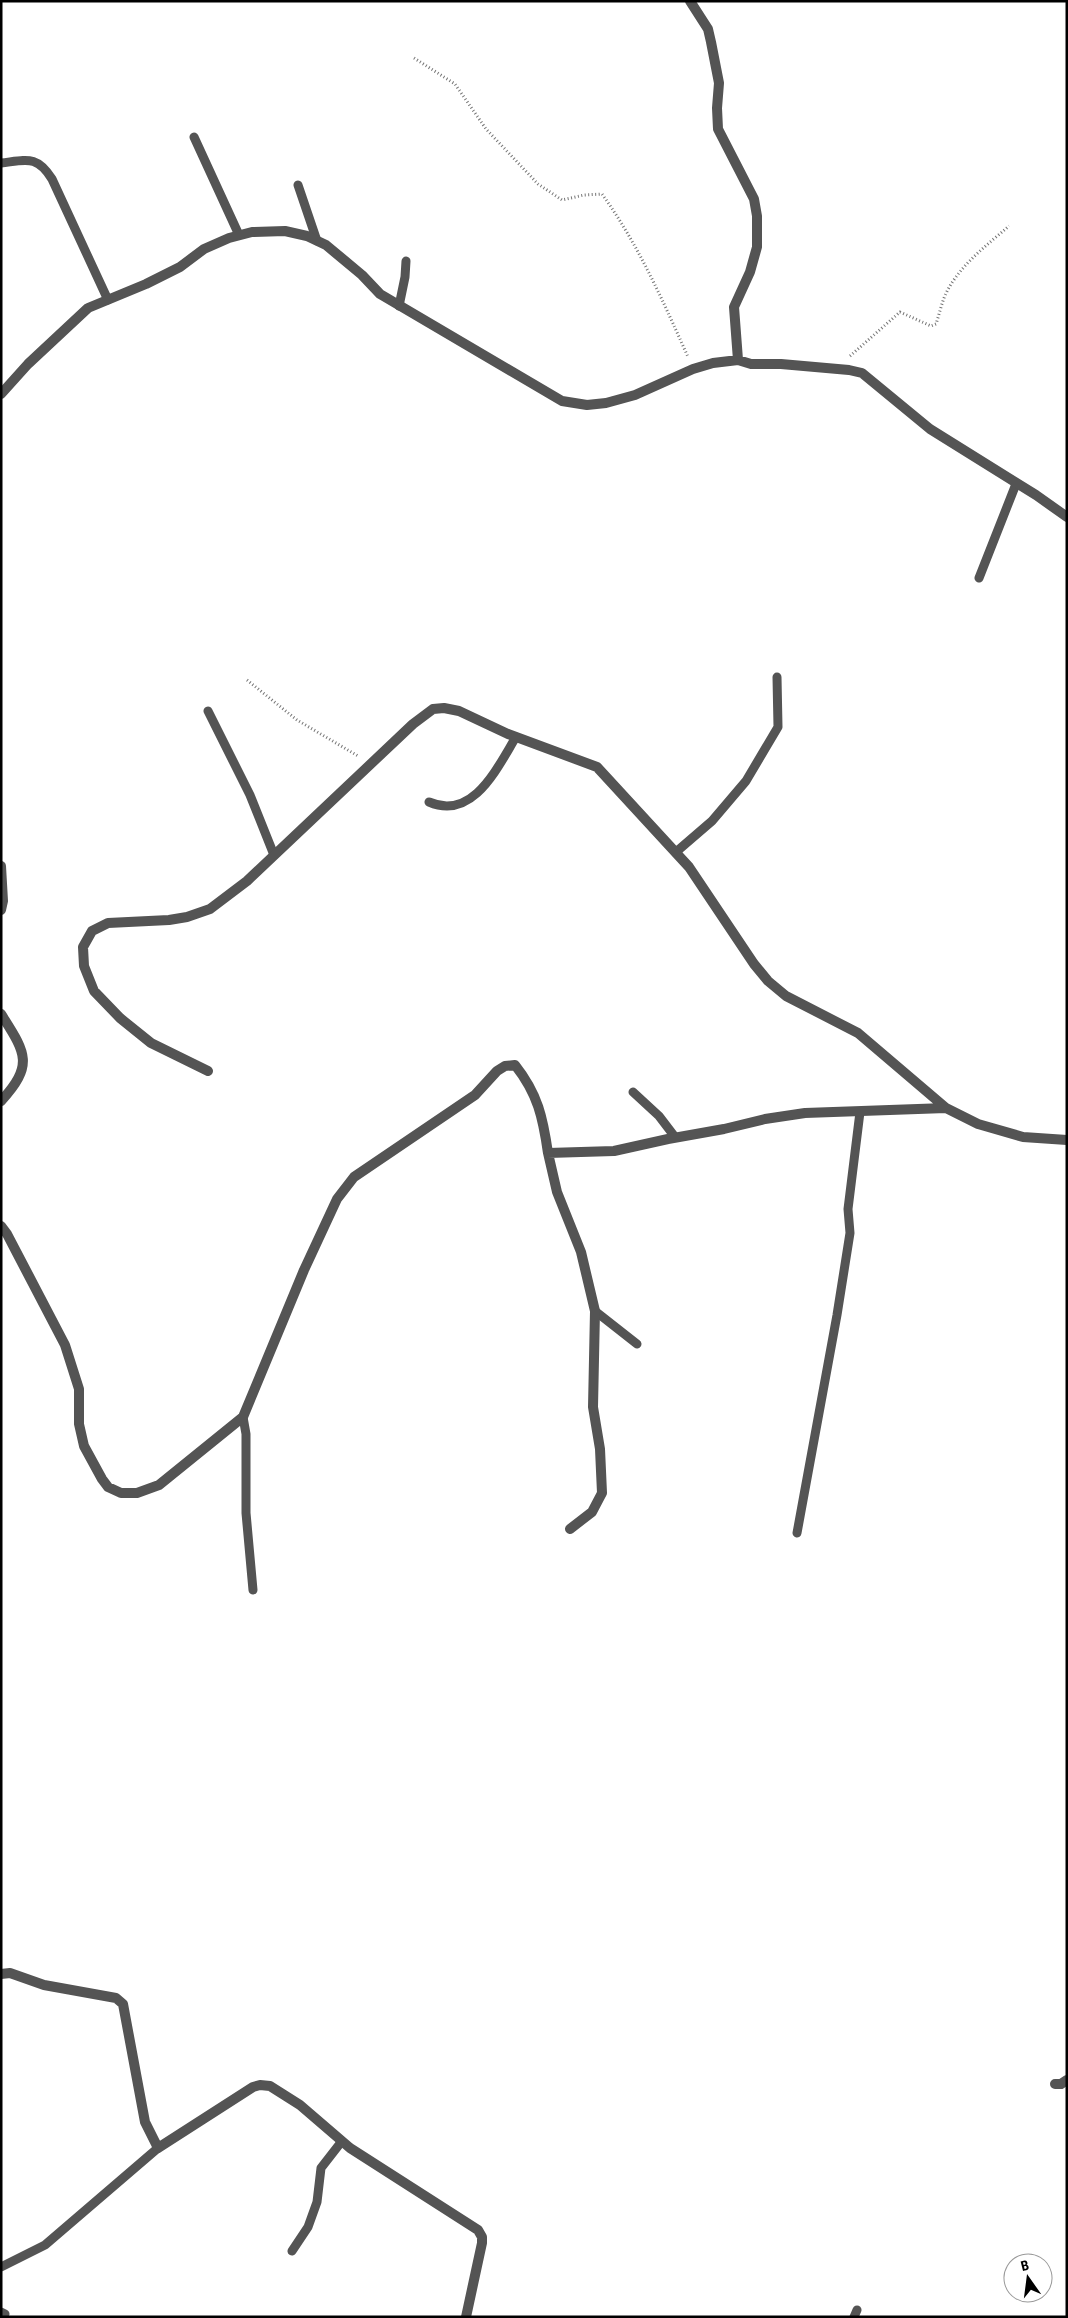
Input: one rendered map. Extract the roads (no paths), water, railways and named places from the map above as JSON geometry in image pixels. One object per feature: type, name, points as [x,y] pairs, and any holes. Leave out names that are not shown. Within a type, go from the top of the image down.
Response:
[{"type":"street","points":[[690,1],[708,29],[711,42],[719,83],[718,130],[754,199],[757,216],[758,247],[750,272],[734,307],[738,360]]},
{"type":"street","points":[[1,394],[28,364],[75,318],[88,308],[180,267],[204,249],[239,235],[252,232],[285,231],[326,245],[380,294],[562,400],[587,405],[606,403],[635,395],[693,369],[713,363],[738,360],[751,364],[781,364],[817,368],[836,367],[862,374],[930,429],[1067,518]]},
{"type":"street","points":[[208,1070],[151,1043],[120,1018],[94,991],[84,966],[83,946],[92,931],[108,923],[168,920],[187,917],[210,909],[247,881],[413,724],[433,709],[444,708],[459,711],[516,737],[597,767],[689,867],[754,964],[768,981],[786,996],[858,1033],[946,1108],[978,1124],[1023,1137],[1067,1140]]},
{"type":"street","points":[[1,866],[3,901],[1,910]]},
{"type":"street","points":[[1,1014],[21,1047],[24,1066],[16,1085],[1,1101]]},
{"type":"street","points":[[1,1226],[8,1234],[65,1345],[79,1389],[78,1424],[84,1446],[108,1487],[121,1493],[137,1493],[159,1485],[243,1417],[304,1270],[337,1199],[354,1177],[475,1095],[497,1071],[510,1065],[515,1065],[524,1075],[540,1106],[557,1192],[580,1252],[595,1311],[593,1407],[600,1449],[602,1493],[592,1512],[570,1529]]},
{"type":"street","points":[[548,1153],[614,1150],[805,1113],[946,1108]]},
{"type":"street","points":[[1,1974],[10,1973],[44,1986],[116,1998],[123,2004],[145,2122],[158,2148],[253,2087],[260,2085],[270,2086],[300,2106],[342,2141],[478,2230],[482,2237],[482,2243],[466,2317]]},
{"type":"street","points":[[1055,2084],[1067,2080]]},
{"type":"lane","points":[[194,137],[239,235]]},
{"type":"lane","points":[[1,163],[28,160],[44,166],[52,179],[108,300]]},
{"type":"lane","points":[[298,185],[317,241]]},
{"type":"lane","points":[[399,306],[406,262]]},
{"type":"lane","points":[[979,578],[1016,484]]},
{"type":"lane","points":[[676,852],[712,821],[746,781],[778,727],[778,677]]},
{"type":"lane","points":[[208,711],[250,794],[274,855]]},
{"type":"lane","points":[[428,802],[438,806],[451,807],[464,804],[495,772],[516,737]]},
{"type":"lane","points":[[633,1092],[659,1116],[675,1138]]},
{"type":"lane","points":[[796,1533],[837,1315],[850,1233],[848,1209],[860,1112]]},
{"type":"lane","points":[[595,1311],[637,1344]]},
{"type":"lane","points":[[243,1417],[246,1434],[246,1514],[253,1590]]},
{"type":"lane","points":[[292,2251],[308,2227],[317,2202],[322,2168],[342,2141]]},
{"type":"lane","points":[[1,2267],[45,2245],[158,2148]]}]
